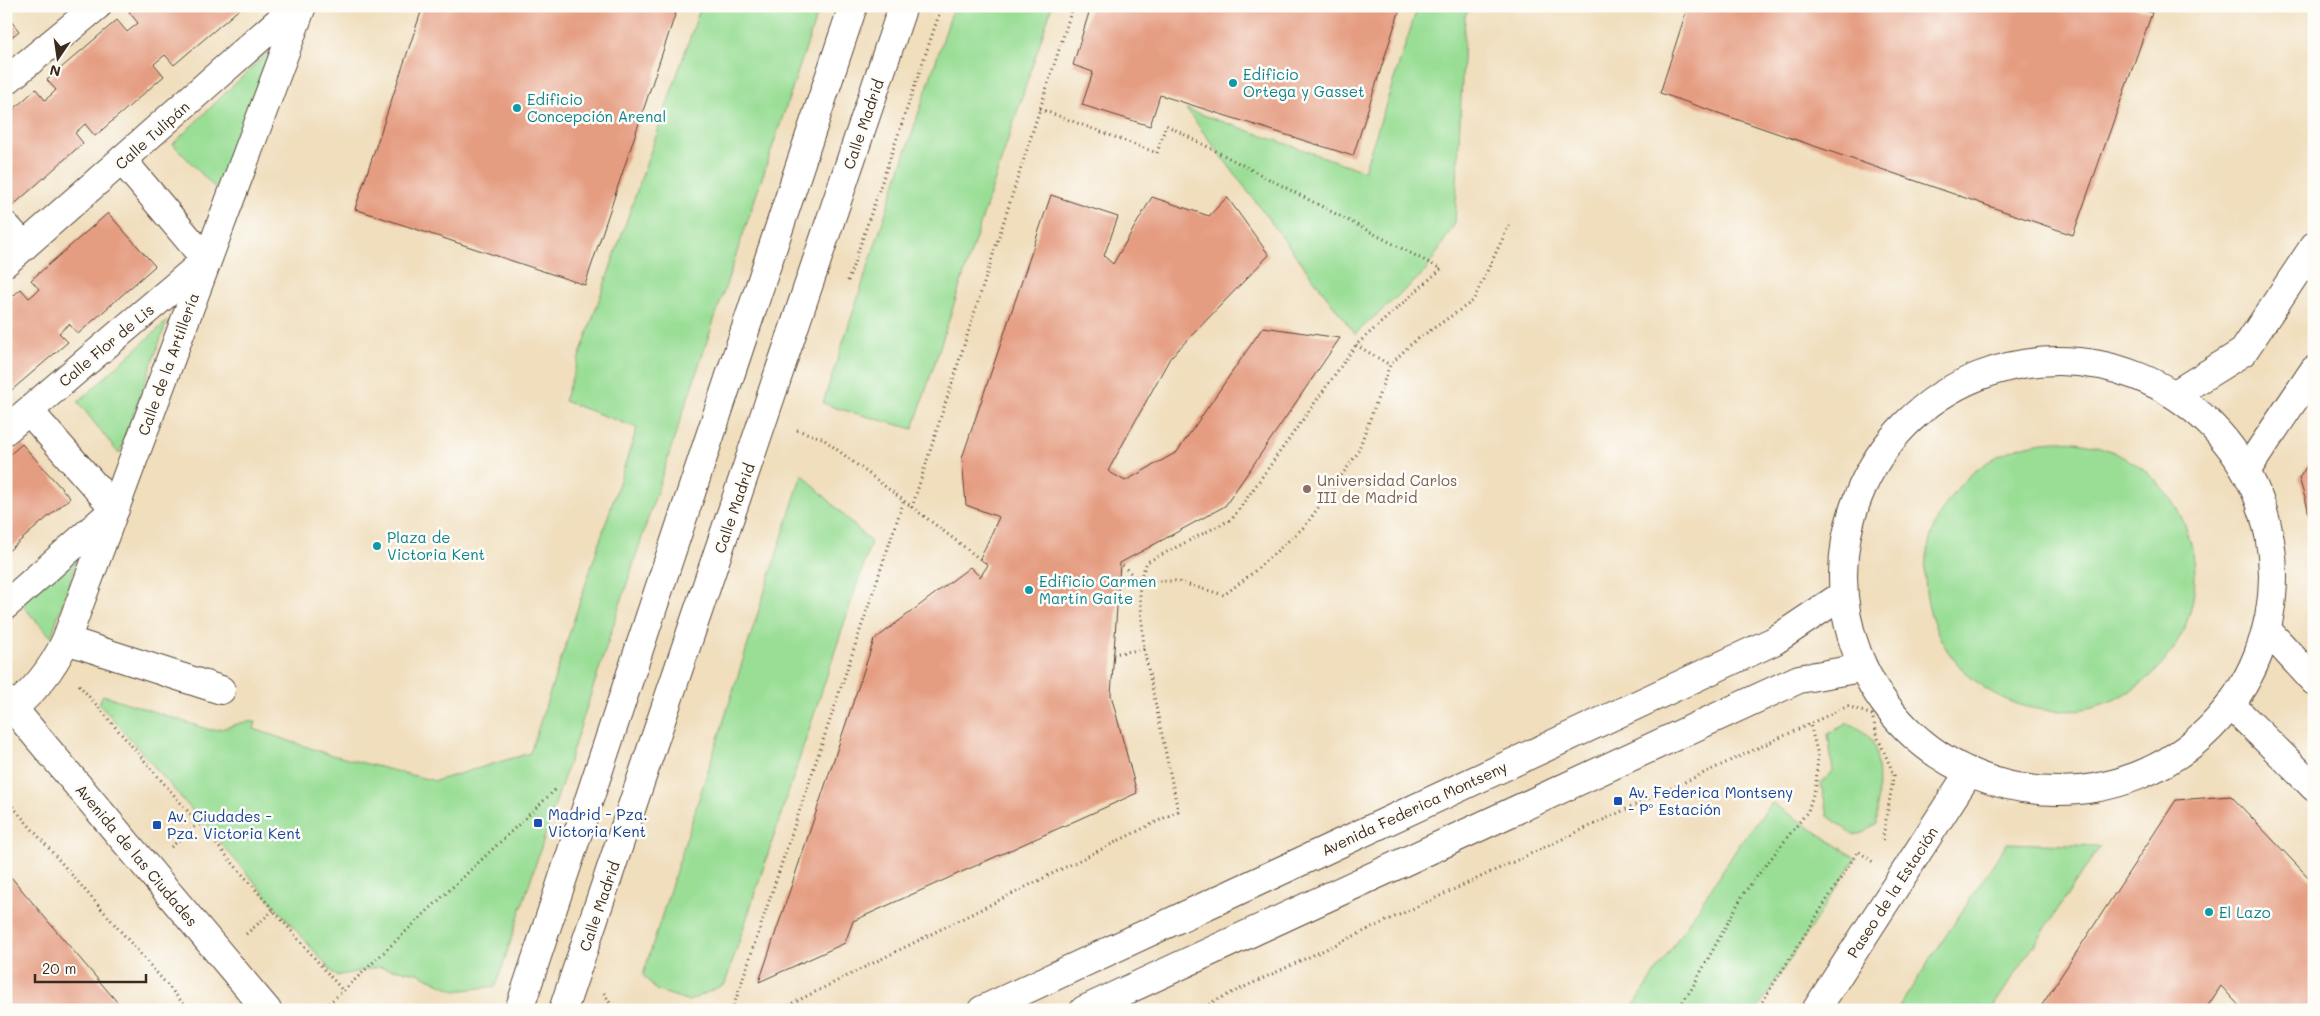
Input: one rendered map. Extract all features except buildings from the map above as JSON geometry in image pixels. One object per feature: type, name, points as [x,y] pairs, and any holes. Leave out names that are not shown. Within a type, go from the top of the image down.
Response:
[{"type":"street","points":[[6,81],[97,6]]},
{"type":"street","name":"Calle Tulipán","points":[[15,254],[123,161],[296,6]]},
{"type":"street","name":"Calle de la Artillería","points":[[8,707],[40,684],[62,650],[302,6]]},
{"type":"street","points":[[519,1010],[853,6]]},
{"type":"street","name":"Calle Madrid","points":[[563,1010],[903,6]]},
{"type":"street","points":[[123,161],[206,260]]},
{"type":"street","points":[[6,226],[15,254]]},
{"type":"street","points":[[2177,393],[2243,352],[2314,246]]},
{"type":"street","name":"Calle Flor de Lis","points":[[6,430],[206,260]]},
{"type":"street","points":[[2021,362],[2102,363],[2177,393],[2248,468],[2275,548],[2270,633],[2233,708],[2179,758],[2113,787],[2039,793],[1968,774],[1905,730],[1861,668],[1841,596],[1849,516],[1885,444],[1945,390],[2021,362]]},
{"type":"street","points":[[2248,468],[2314,370]]},
{"type":"street","points":[[6,605],[115,509],[29,411]]},
{"type":"street","name":"Avenida Federica Montseny","points":[[982,1010],[1774,641],[1841,596]]},
{"type":"street","points":[[2270,633],[2314,681]]},
{"type":"street","points":[[62,650],[221,690]]},
{"type":"street","points":[[1084,1010],[1799,679],[1861,668]]},
{"type":"street","name":"Avenida de las Ciudades","points":[[8,707],[267,1010]]},
{"type":"street","points":[[2233,708],[2314,787]]},
{"type":"street","name":"Paseo de la Estación","points":[[1816,1010],[1968,774]]},
{"type":"path","points":[[912,507],[1073,6]]},
{"type":"path","points":[[779,1010],[1178,812],[1144,648],[1139,581],[1147,562],[1232,519],[1356,345],[1440,269],[1166,125],[1157,153],[1040,109]]},
{"type":"path","points":[[1120,563],[1139,581],[1174,581],[1224,595],[1250,576],[1304,526],[1357,454],[1390,365],[1412,343],[1473,301],[1510,224]]},
{"type":"path","points":[[1356,345],[1390,365]]},
{"type":"path","points":[[797,430],[822,438],[980,560]]},
{"type":"path","points":[[734,1010],[904,500]]},
{"type":"path","points":[[1113,654],[1144,648]]},
{"type":"path","points":[[62,650],[343,991]]},
{"type":"path","points":[[1195,1010],[1848,706],[1872,715],[1878,738],[1894,776],[1880,847]]},
{"type":"path","points":[[1677,1010],[1691,990],[1744,893],[1808,811],[1816,785],[1818,755],[1810,724]]},
{"type":"path","points":[[321,1010],[562,783]]},
{"type":"path","points":[[6,800],[189,1010]]},
{"type":"path","points":[[1757,1010],[1858,851],[1901,879]]},
{"type":"path","points":[[1873,862],[1877,854]]},
{"type":"green space","points":[[701,6],[820,6],[674,439],[496,986],[455,991],[418,973],[379,967],[336,976],[99,703],[103,695],[210,730],[217,730],[243,722],[256,722],[254,729],[328,754],[435,781],[530,753],[637,428],[564,401]]},
{"type":"green space","points":[[954,6],[1052,6],[913,429],[823,403]]},
{"type":"green space","points":[[1418,6],[1470,6],[1465,16],[1455,223],[1425,272],[1355,334],[1186,109],[1364,171]]},
{"type":"green space","points":[[275,45],[220,193],[173,144]]},
{"type":"green space","points":[[167,321],[119,454],[78,402]]},
{"type":"green space","points":[[2073,441],[2112,451],[2146,471],[2156,480],[2165,490],[2185,524],[2193,550],[2195,576],[2193,602],[2185,628],[2165,662],[2156,672],[2146,681],[2112,701],[2073,711],[2047,711],[2008,701],[1996,695],[1974,681],[1955,662],[1935,628],[1927,602],[1925,563],[1935,524],[1941,512],[1955,490],[1974,471],[2008,451],[2034,443]]},
{"type":"green space","points":[[802,474],[871,542],[725,984],[689,1001],[656,990],[643,975]]},
{"type":"green space","points":[[81,549],[51,637],[18,601]]},
{"type":"green space","points":[[1848,723],[1870,737],[1876,752],[1878,772],[1877,823],[1863,833],[1853,835],[1828,816],[1821,784],[1833,770],[1828,734]]},
{"type":"green space","points":[[1772,803],[1856,858],[1757,1010],[1631,1010],[1742,841]]},
{"type":"green space","points":[[2007,843],[2100,846],[1991,1010],[1897,1010]]},
{"type":"place","name":"Edificio Ortega y Gasset","points":[[1233,83]]},
{"type":"place","name":"Edificio Concepción Arenal","points":[[517,108]]},
{"type":"place","name":"Universidad Carlos III de Madrid","points":[[1307,489]]},
{"type":"place","name":"Plaza de Victoria Kent","points":[[377,546]]},
{"type":"place","name":"Edificio Carmen Martín Gaite","points":[[1029,590]]},
{"type":"place","name":"Av. Federica Montseny - Pº Estación","points":[[1618,801]]},
{"type":"place","name":"Madrid - Pza. Victoria Kent","points":[[538,823]]},
{"type":"place","name":"Av. Ciudades - Pza. Victoria Kent","points":[[157,825]]},
{"type":"place","name":"El Lazo","points":[[2209,912]]}]
